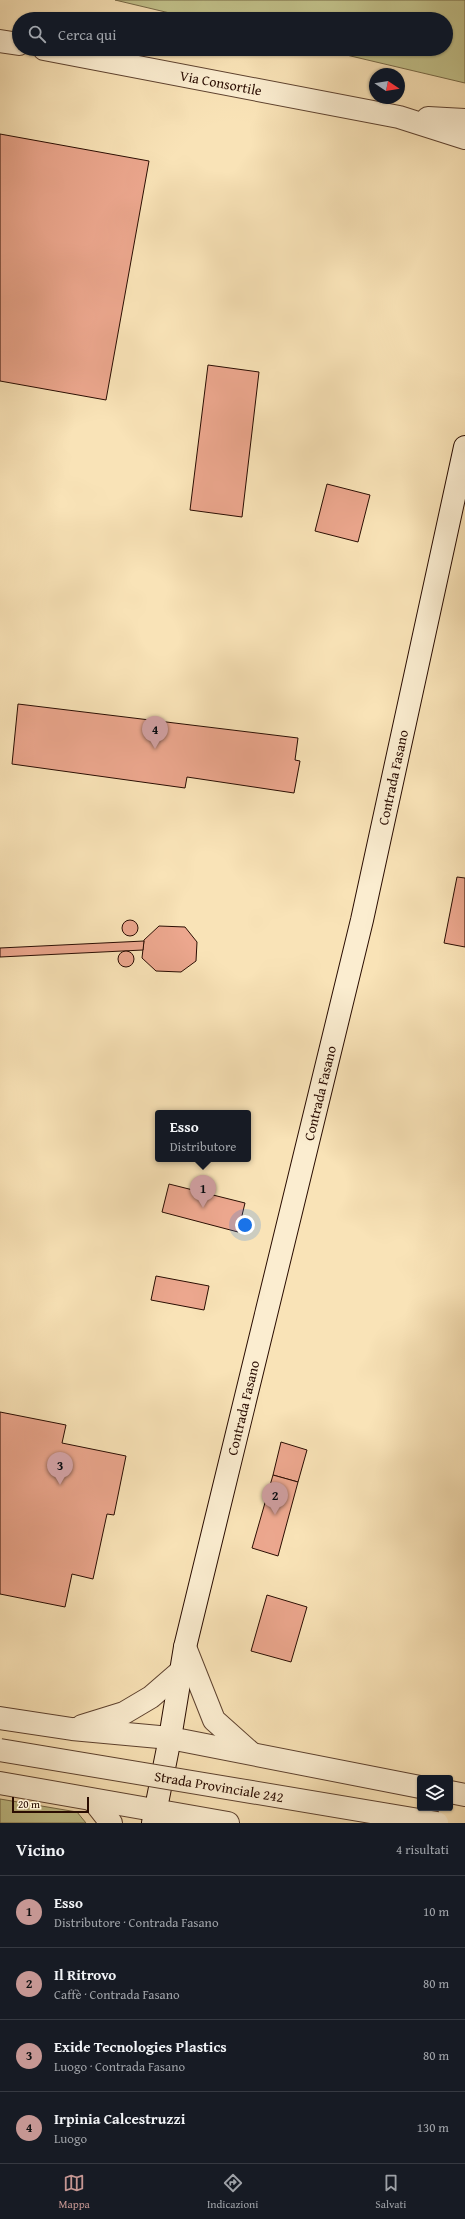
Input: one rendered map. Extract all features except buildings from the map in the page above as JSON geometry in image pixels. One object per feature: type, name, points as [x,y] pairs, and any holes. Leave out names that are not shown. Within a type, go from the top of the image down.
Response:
[{"type":"street","points":[[0,41],[12,43]]},
{"type":"street","name":"Via Consortile","points":[[81,56],[399,117]]},
{"type":"street","points":[[399,117],[465,120]]},
{"type":"street","points":[[399,117],[465,138]]},
{"type":"street","name":"Contrada Fasano","points":[[154,1816],[170,1738],[185,1647],[362,920],[465,448]]},
{"type":"street","points":[[185,1647],[214,1720],[252,1754]]},
{"type":"street","points":[[72,1728],[124,1713],[150,1697],[181,1671]]},
{"type":"street","points":[[0,1718],[72,1728],[170,1738],[417,1786]]},
{"type":"street","name":"Strada Provinciale 242","points":[[0,1750],[437,1823]]},
{"type":"street","points":[[0,1783],[93,1800],[154,1816],[220,1822]]},
{"type":"street","points":[[453,1793],[465,1795]]},
{"type":"street","points":[[93,1800],[111,1823]]},
{"type":"green space","points":[[115,0],[465,0],[465,83],[351,56],[453,56],[453,12],[166,12]]},
{"type":"green space","points":[[0,1799],[77,1812],[86,1823],[0,1823]]},
{"type":"place","name":"Irpinia Calcestruzzi","points":[[155,749]]},
{"type":"place","name":"Esso","points":[[203,1208]]},
{"type":"place","name":"Exide Tecnologies Plastics","points":[[60,1485]]},
{"type":"place","name":"Il Ritrovo","points":[[275,1515]]}]
